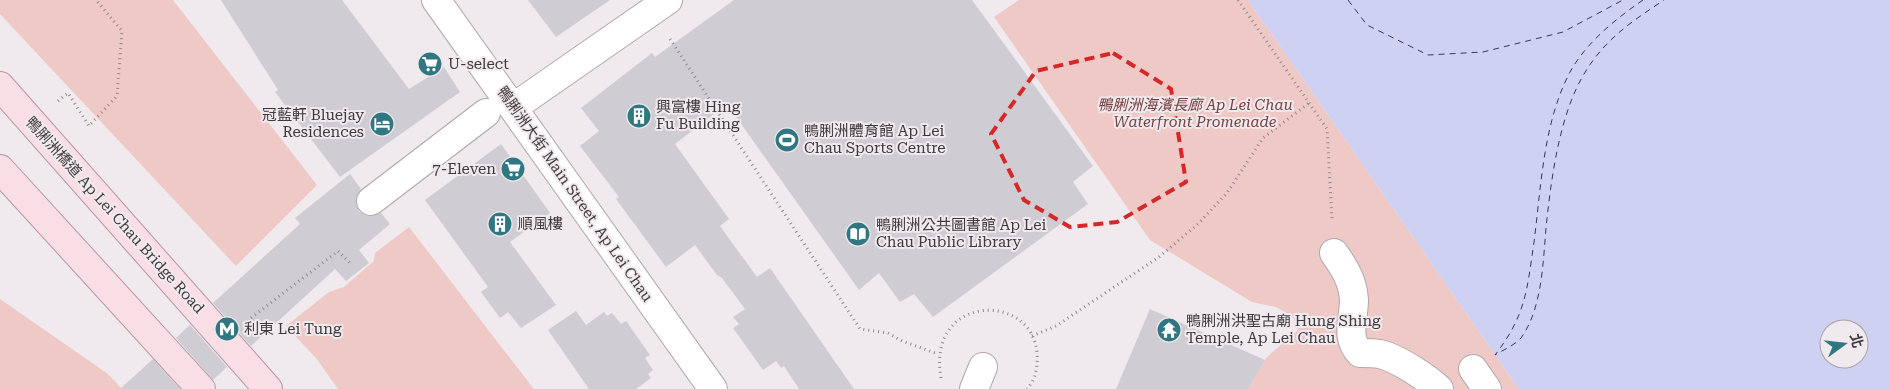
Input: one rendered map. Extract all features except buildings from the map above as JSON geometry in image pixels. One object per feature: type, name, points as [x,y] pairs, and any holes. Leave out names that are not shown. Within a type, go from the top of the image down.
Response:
[{"type":"main road","name":"鴨脷洲橋道 Ap Lei Chau Bridge Road","points":[[0,86],[268,389]]},
{"type":"main road","points":[[0,169],[201,389]]},
{"type":"street","name":"鴨脷洲大街 Main Street, Ap Lei Chau","points":[[436,0],[713,389]]},
{"type":"street","points":[[514,107],[655,4]]},
{"type":"street","points":[[370,201],[486,113]]},
{"type":"street","points":[[1334,253],[1348,272],[1354,299],[1353,346],[1360,353],[1380,354],[1401,364],[1430,380],[1438,389]]},
{"type":"path","points":[[56,103],[68,93],[89,126],[117,96],[122,31],[96,0]]},
{"type":"path","points":[[1238,0],[1327,129],[1334,253]]},
{"type":"path","points":[[668,37],[860,328],[888,333],[902,341],[938,354]]},
{"type":"path","points":[[1032,336],[1056,326],[1159,257],[1185,235],[1227,193],[1262,138],[1309,103]]},
{"type":"path","points":[[250,318],[338,251],[350,263]]},
{"type":"highlighted area","points":[[1113,53],[1171,89],[1186,182],[1117,222],[1070,227],[1024,200],[991,134],[1036,71]]},
{"type":"green space","points":[[0,0],[173,0],[317,185],[236,266],[0,14]]},
{"type":"green space","name":"鴨脷洲海濱長廊 Ap Lei Chau Waterfront Promenade","points":[[1019,0],[1248,0],[1519,389],[1248,389],[1266,358],[1298,330],[1293,317],[1276,307],[1252,302],[1150,240],[994,17]]},
{"type":"green space","points":[[409,227],[534,389],[338,389],[316,358],[286,326],[329,292],[344,287],[374,261],[375,253]]},
{"type":"green space","points":[[0,299],[108,374],[122,389],[0,389]]},
{"type":"water","points":[[1248,0],[1889,0],[1889,389],[1519,389]]},
{"type":"ferry route","points":[[1348,0],[1367,25],[1428,55],[1483,52],[1563,32],[1623,0]]},
{"type":"ferry route","points":[[1643,0],[1610,25],[1581,55],[1573,66],[1559,97],[1544,158],[1532,259],[1524,302],[1513,327],[1495,355],[1521,338],[1533,314],[1540,285],[1554,169],[1562,129],[1575,91],[1592,62],[1610,41],[1664,0]]},
{"type":"place","name":"U-select","points":[[430,64]]},
{"type":"place","name":"興富樓 Hing Fu Building","points":[[639,116]]},
{"type":"place","name":"冠藍軒 Bluejay Residences","points":[[382,124]]},
{"type":"place","name":"鴨脷洲體育館 Ap Lei Chau Sports Centre","points":[[787,140]]},
{"type":"place","name":"7-Eleven","points":[[513,169]]},
{"type":"place","name":"順風樓","points":[[500,224]]},
{"type":"place","name":"鴨脷洲公共圖書館 Ap Lei Chau Public Library","points":[[858,234]]},
{"type":"place","name":"利東 Lei Tung","points":[[227,329]]},
{"type":"place","name":"鴨脷洲洪聖古廟 Hung Shing Temple, Ap Lei Chau","points":[[1169,330]]}]
